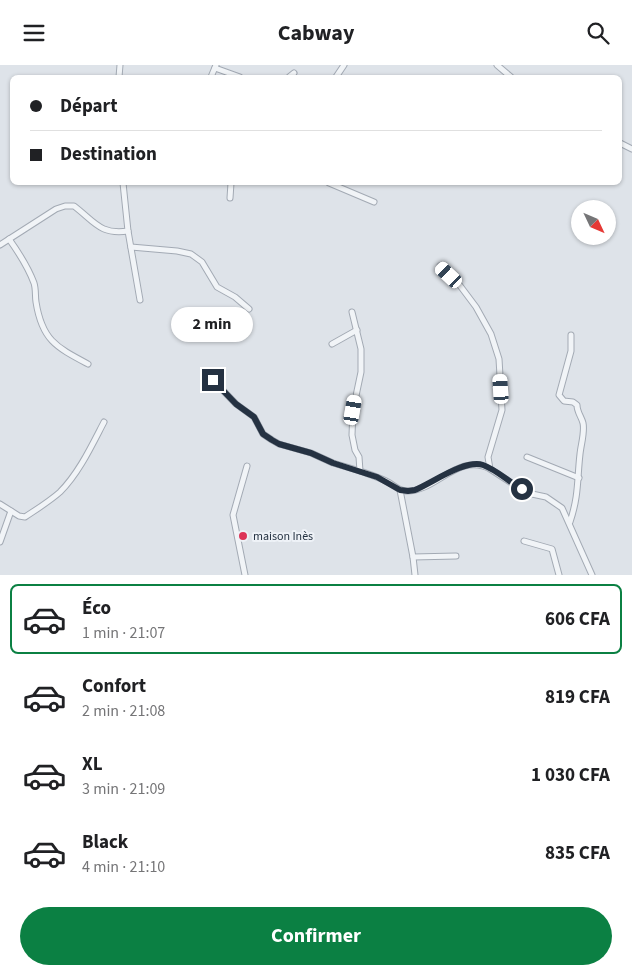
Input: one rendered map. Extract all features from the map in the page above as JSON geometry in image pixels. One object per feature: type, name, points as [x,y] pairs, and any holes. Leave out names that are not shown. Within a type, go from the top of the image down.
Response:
[{"type":"street","points":[[497,65],[509,75]]},
{"type":"street","points":[[216,67],[235,75]]},
{"type":"street","points":[[123,185],[130,247],[140,300]]},
{"type":"street","points":[[230,198],[231,185]]},
{"type":"street","points":[[335,185],[374,202]]},
{"type":"street","points":[[0,245],[56,209],[64,206],[74,206],[105,231],[115,233],[128,231]]},
{"type":"street","points":[[9,239],[26,264],[35,285],[36,302],[46,335],[56,346],[88,364]]},
{"type":"street","points":[[130,247],[191,254],[202,262],[217,287],[235,297],[249,309]]},
{"type":"street","points":[[440,266],[458,283],[476,307],[491,334],[499,359],[502,404],[488,457],[490,469]]},
{"type":"street","points":[[352,312],[361,349],[361,372],[353,410],[352,435],[353,445],[359,457],[360,471]]},
{"type":"street","points":[[332,344],[357,330]]},
{"type":"street","points":[[570,522],[578,495],[578,468],[583,424],[577,412],[577,405],[573,402],[564,401],[559,395],[571,351],[571,335]]},
{"type":"street","points":[[213,380],[236,404],[254,417],[263,434],[272,440],[386,481],[400,490],[415,490],[457,469],[474,463],[484,465],[522,489],[532,494],[546,497],[562,509],[570,522],[592,575]]},
{"type":"street","points":[[0,504],[19,516],[25,517],[62,490],[87,456],[104,422]]},
{"type":"street","points":[[527,457],[579,478]]},
{"type":"street","points":[[245,575],[233,515],[247,466]]},
{"type":"street","points":[[400,490],[415,575]]},
{"type":"street","points":[[0,542],[11,511]]},
{"type":"street","points":[[524,541],[552,549],[559,575]]},
{"type":"street","points":[[413,557],[456,556]]},
{"type":"place","name":"maison Inès","points":[[243,536]]},
{"type":"route","points":[[213,380],[236,404],[254,417],[263,434],[272,440],[279,444],[311,453],[349,469],[377,477],[400,490],[415,490],[457,469],[474,463],[484,465],[522,489]]}]
